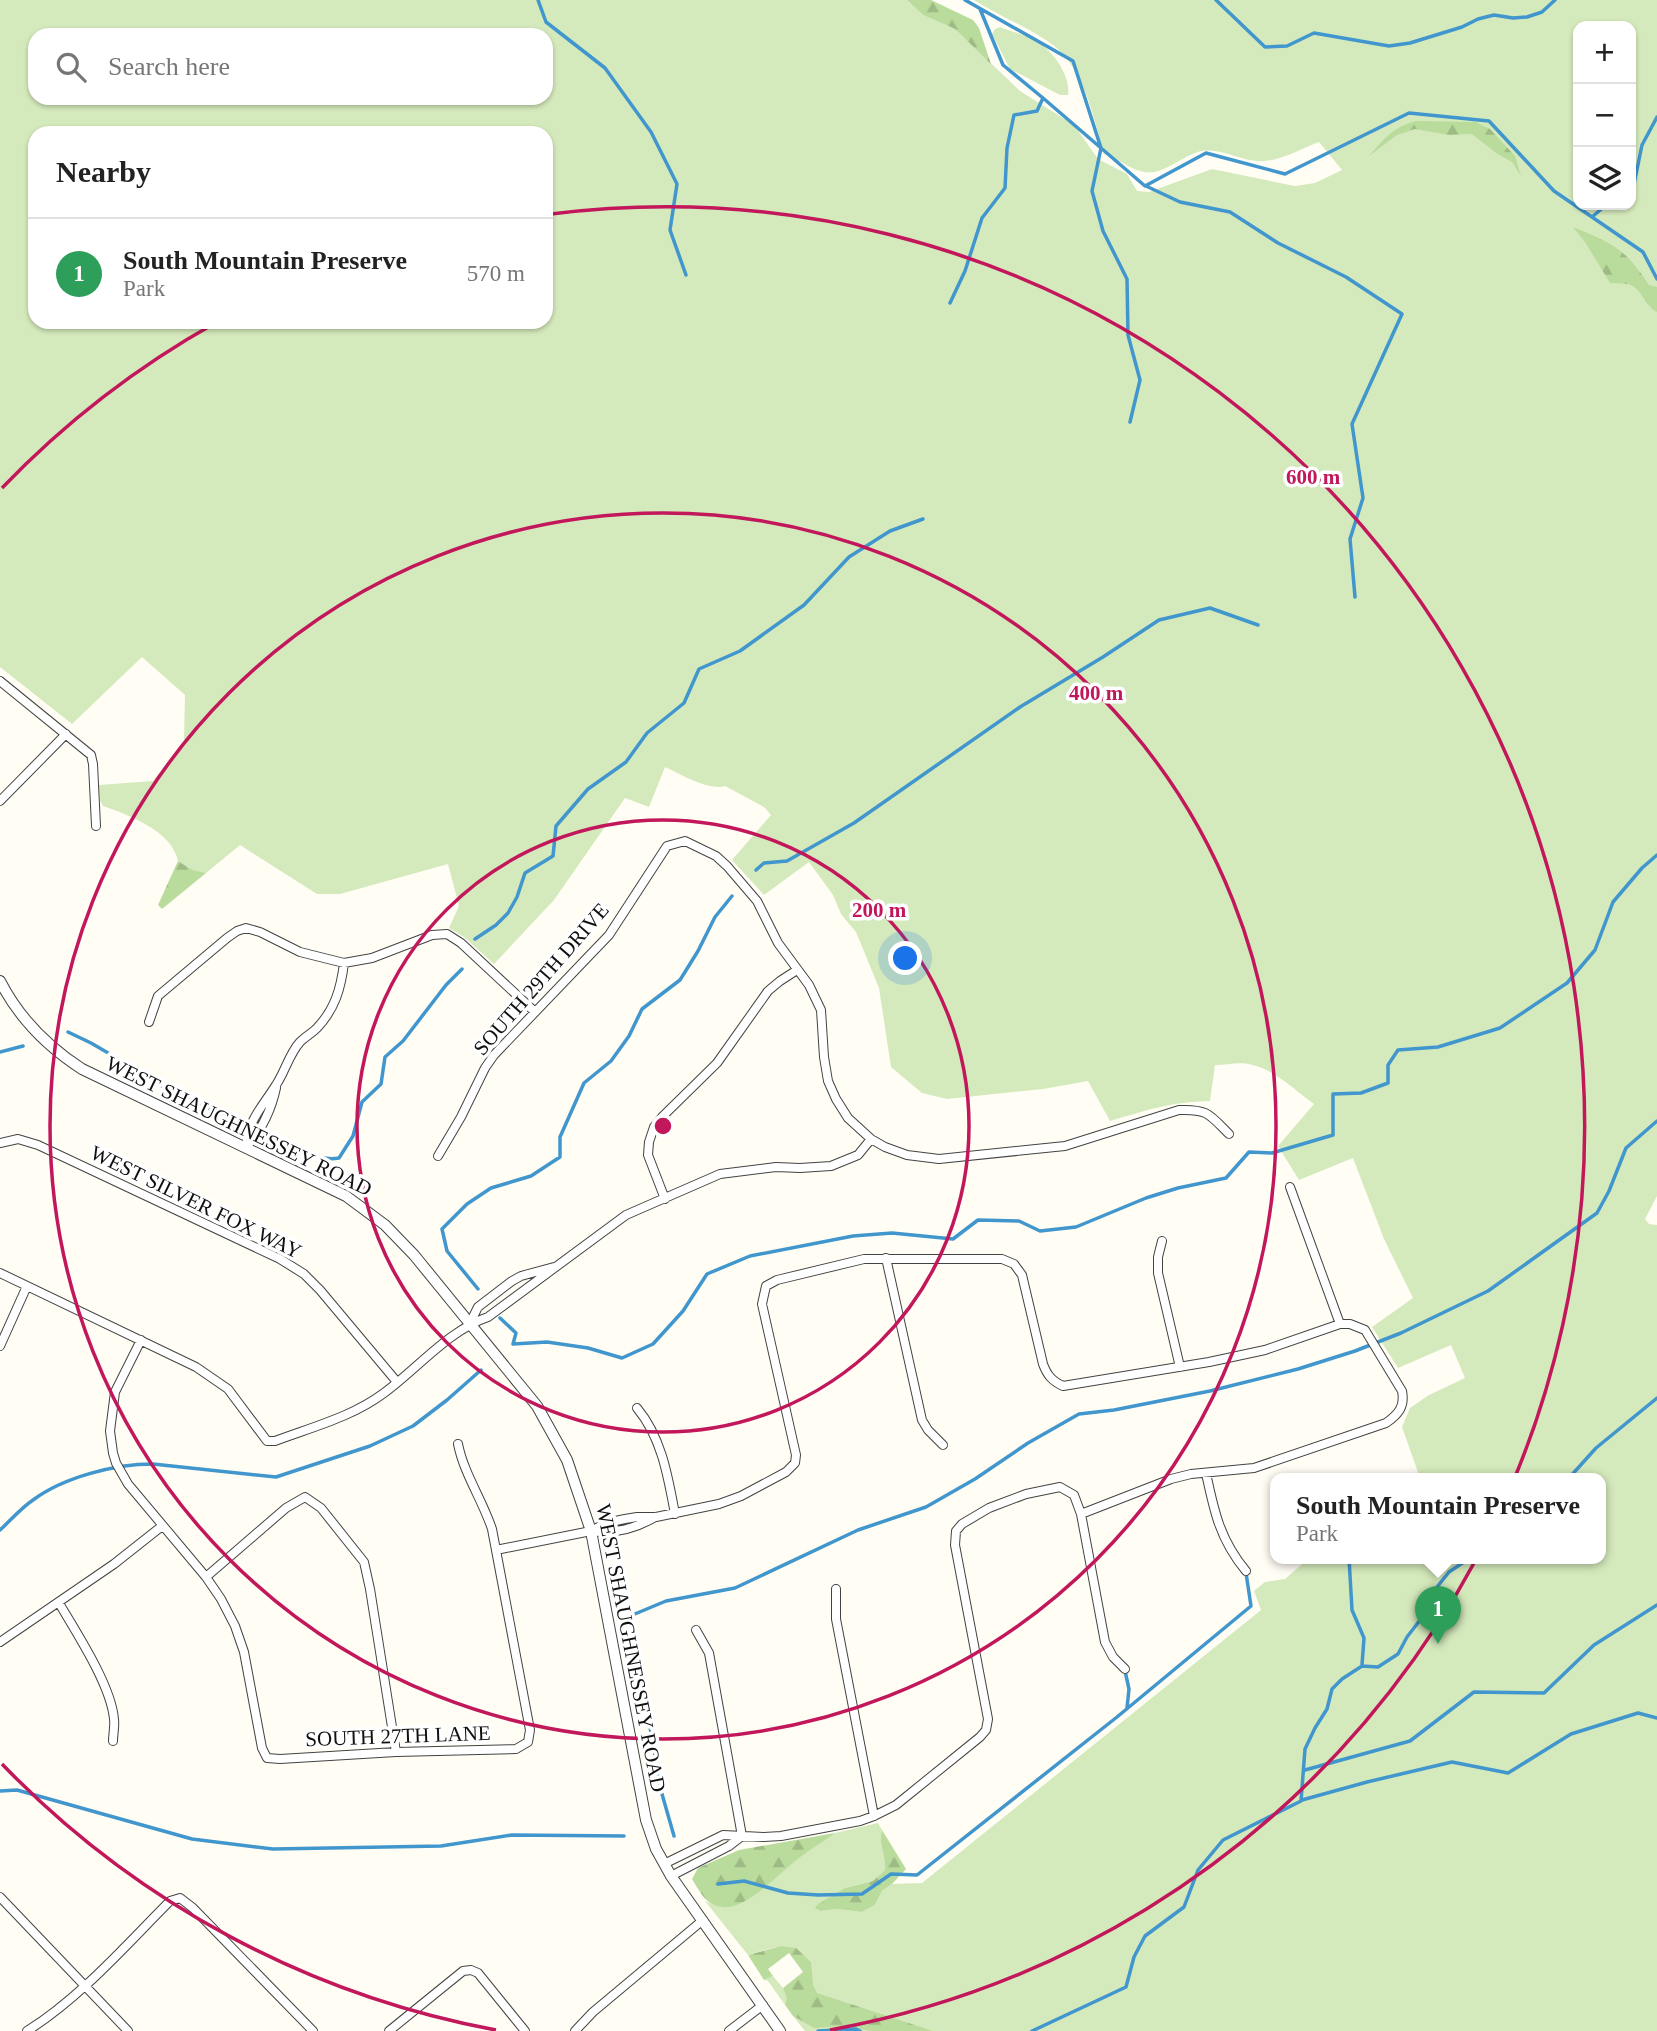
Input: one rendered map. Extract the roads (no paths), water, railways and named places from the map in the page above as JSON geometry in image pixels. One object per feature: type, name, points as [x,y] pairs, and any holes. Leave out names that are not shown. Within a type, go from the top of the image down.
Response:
[{"type":"street","points":[[0,681],[90,755],[93,764],[96,826]]},
{"type":"street","points":[[0,801],[66,734]]},
{"type":"street","name":"SOUTH 29TH DRIVE","points":[[438,1156],[494,1055],[609,935],[667,846],[685,841],[716,856],[757,901],[778,943],[797,970]]},
{"type":"street","points":[[149,1022],[158,996],[227,938],[246,928],[260,932],[299,952],[344,963],[372,958],[432,935],[447,933],[535,1012]]},
{"type":"street","points":[[246,1148],[257,1136],[269,1113],[276,1085],[300,1042],[317,1028],[335,1004],[344,963]]},
{"type":"street","points":[[665,1199],[648,1155],[654,1127],[717,1063],[768,991],[797,970],[809,985],[821,1010],[828,1081],[836,1099],[848,1118],[871,1139],[885,1147],[907,1155],[939,1159],[1065,1146],[1179,1110],[1206,1111],[1229,1134]]},
{"type":"street","name":"WEST SHAUGHNESSEY ROAD","points":[[0,981],[21,1015],[71,1062],[125,1091],[346,1196],[369,1211],[399,1238],[545,1419],[567,1460],[591,1531],[650,1835],[671,1876],[779,2029]]},
{"type":"street","name":"WEST SILVER FOX WAY","points":[[0,1143],[18,1139],[38,1145],[280,1259],[304,1274],[320,1290],[397,1382]]},
{"type":"street","points":[[0,1273],[196,1367],[228,1389],[267,1441],[275,1441],[349,1413],[383,1394],[470,1324],[488,1317],[544,1278],[556,1266],[626,1215],[720,1174],[776,1167],[831,1166],[859,1155],[871,1139]]},
{"type":"street","points":[[1290,1187],[1340,1324]]},
{"type":"street","points":[[1162,1241],[1158,1273],[1180,1367]]},
{"type":"street","points":[[886,1258],[922,1420],[943,1445]]},
{"type":"street","points":[[458,1444],[462,1465],[485,1510],[496,1550],[591,1531],[606,1523],[625,1519],[675,1514],[730,1501],[786,1472],[794,1463],[796,1455],[762,1304],[766,1286],[777,1280],[852,1262],[886,1258],[1002,1259],[1014,1264],[1022,1275],[1047,1375],[1063,1386],[1265,1350],[1340,1324],[1365,1330],[1402,1391],[1402,1408],[1386,1423],[1254,1468],[1171,1479],[1081,1514]]},
{"type":"street","points":[[470,1324],[478,1307],[504,1287],[521,1276],[556,1266]]},
{"type":"street","points":[[0,1346],[27,1286]]},
{"type":"street","points":[[504,1287],[512,1299]]},
{"type":"street","points":[[141,1340],[115,1392],[110,1431],[116,1463],[122,1474],[206,1577],[286,1508],[304,1497],[321,1508],[364,1562],[396,1752]]},
{"type":"street","points":[[637,1408],[649,1422],[658,1441],[675,1514]]},
{"type":"street","points":[[1206,1473],[1220,1528],[1234,1557],[1246,1571]]},
{"type":"street","points":[[664,1864],[723,1835],[780,1836],[874,1816],[896,1805],[980,1737],[986,1730],[988,1719],[955,1545],[956,1531],[962,1524],[989,1508],[1026,1494],[1060,1487],[1074,1495],[1081,1514],[1105,1642],[1113,1657],[1125,1669]]},
{"type":"street","points":[[591,1531],[608,1533],[639,1527],[656,1517]]},
{"type":"street","points":[[625,1519],[627,1529]]},
{"type":"street","points":[[0,1642],[114,1564],[162,1526]]},
{"type":"street","name":"SOUTH 27TH LANE","points":[[206,1577],[235,1626],[244,1652],[262,1748],[267,1758],[516,1749],[528,1742],[530,1730],[496,1550]]},
{"type":"street","points":[[836,1589],[836,1619],[874,1816]]},
{"type":"street","points":[[59,1603],[82,1641],[108,1694],[114,1718],[113,1741]]},
{"type":"street","points":[[696,1630],[709,1653],[742,1836]]},
{"type":"street","points":[[671,1876],[729,1846],[742,1836]]},
{"type":"street","points":[[710,1841],[716,1852]]},
{"type":"street","points":[[0,1897],[128,2031]]},
{"type":"street","points":[[27,2031],[52,2014],[84,1986],[170,1901],[180,1898],[193,1908],[313,2031]]},
{"type":"street","points":[[575,2031],[593,2012],[703,1920]]},
{"type":"street","points":[[389,2031],[463,1971],[471,1970],[478,1973],[525,2031]]},
{"type":"street","points":[[729,2031],[763,2005]]},
{"type":"waterway","points":[[538,0],[546,22],[605,68],[651,132],[677,184],[670,230],[686,275]]},
{"type":"waterway","points":[[965,0],[1073,61],[1101,148],[1145,186],[1206,153],[1285,174],[1409,113],[1489,121],[1554,191],[1643,252],[1657,279]]},
{"type":"waterway","points":[[1216,0],[1265,47],[1287,46],[1314,33],[1389,46],[1410,43],[1494,15],[1527,17],[1542,12],[1555,0]]},
{"type":"waterway","points":[[950,303],[965,271],[982,218],[1005,188],[1007,148],[1014,115],[1037,111],[1043,98],[1003,65],[980,9]]},
{"type":"waterway","points":[[1043,98],[1101,148],[1092,191],[1103,231],[1127,279],[1128,335],[1140,380],[1130,422]]},
{"type":"waterway","points":[[1636,174],[1642,145],[1657,117]]},
{"type":"waterway","points":[[1146,186],[1180,202],[1230,212],[1278,243],[1346,277],[1402,314],[1352,424],[1363,498],[1350,539],[1355,597]]},
{"type":"waterway","points":[[1592,217],[1600,210]]},
{"type":"waterway","points":[[475,939],[508,913],[525,873],[553,856],[556,826],[588,789],[626,762],[647,733],[684,703],[699,669],[740,651],[804,605],[849,557],[890,531],[923,519]]},
{"type":"waterway","points":[[756,870],[764,863],[787,861],[854,823],[1020,707],[1159,620],[1210,608],[1258,625]]},
{"type":"waterway","points":[[500,1318],[516,1333],[513,1344],[547,1342],[588,1348],[622,1358],[653,1344],[683,1311],[707,1274],[750,1256],[853,1236],[892,1233],[953,1239],[978,1220],[1019,1221],[1040,1231],[1076,1227],[1146,1198],[1226,1178],[1249,1152],[1272,1153],[1333,1135],[1333,1094],[1361,1093],[1388,1083],[1388,1065],[1398,1050],[1438,1047],[1500,1028],[1567,983],[1595,950],[1613,902],[1657,855]]},
{"type":"waterway","points":[[478,1289],[447,1251],[442,1229],[467,1204],[491,1188],[531,1176],[560,1157],[560,1137],[584,1083],[611,1061],[629,1036],[642,1009],[680,980],[715,917],[732,896]]},
{"type":"waterway","points":[[268,1137],[275,1137],[314,1156],[339,1158],[353,1136],[362,1102],[381,1084],[385,1057],[403,1041],[446,985],[462,969]]},
{"type":"waterway","points":[[68,1032],[115,1057],[133,1072],[237,1122]]},
{"type":"waterway","points":[[0,1052],[23,1046]]},
{"type":"waterway","points":[[674,1836],[662,1794],[630,1616],[666,1601],[735,1588],[858,1530],[926,1507],[1079,1414],[1114,1410],[1210,1391],[1298,1369],[1401,1333],[1488,1291],[1597,1213],[1626,1148],[1657,1121]]},
{"type":"waterway","points":[[0,1530],[45,1492],[90,1473],[107,1469],[153,1464],[276,1477],[370,1446],[413,1426],[481,1370]]},
{"type":"waterway","points":[[1574,1473],[1596,1448],[1657,1398]]},
{"type":"waterway","points":[[1349,1564],[1352,1610],[1364,1638],[1362,1665]]},
{"type":"waterway","points":[[1032,2031],[1126,1987],[1134,1957],[1145,1936],[1184,1907],[1198,1870],[1223,1840],[1301,1801],[1305,1749],[1327,1709],[1332,1689],[1362,1666],[1378,1667],[1398,1654],[1427,1611],[1437,1587],[1449,1572],[1461,1564]]},
{"type":"waterway","points":[[718,1884],[744,1881],[788,1893],[862,1894],[891,1874],[917,1875],[1117,1717],[1251,1606],[1246,1573]]},
{"type":"waterway","points":[[1305,1770],[1410,1741],[1474,1692],[1544,1693],[1594,1645],[1657,1605]]},
{"type":"waterway","points":[[1125,1671],[1129,1689],[1127,1708]]},
{"type":"waterway","points":[[1302,1800],[1452,1762],[1508,1773],[1571,1734],[1638,1713],[1657,1718]]},
{"type":"waterway","points":[[0,1791],[17,1790],[192,1839],[273,1849],[441,1846],[512,1835],[624,1836]]},
{"type":"waterway","points":[[818,2031],[860,2031]]},
{"type":"place","name":"South Mountain Preserve","points":[[1438,1644]]}]
